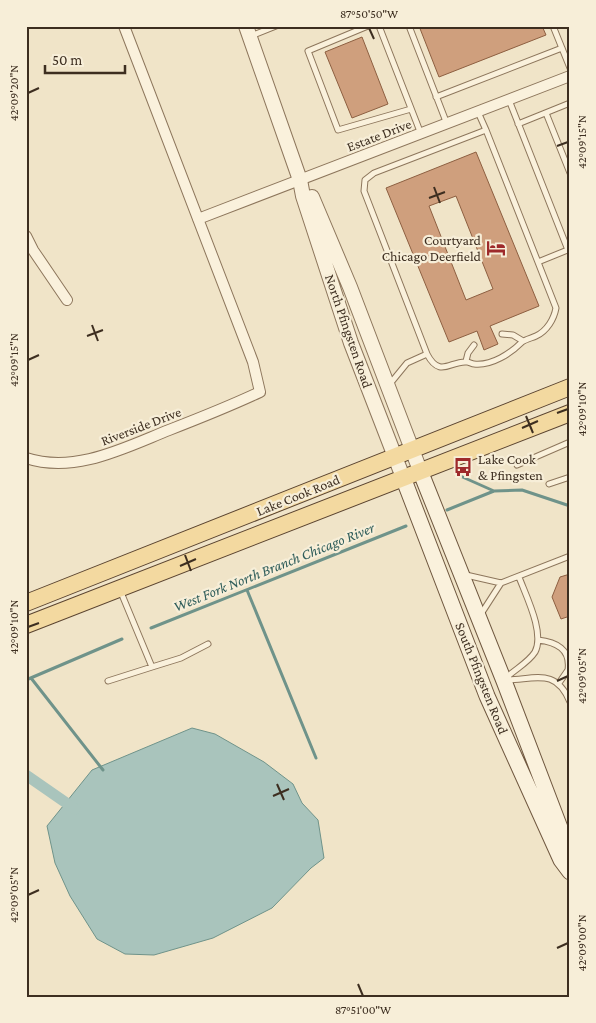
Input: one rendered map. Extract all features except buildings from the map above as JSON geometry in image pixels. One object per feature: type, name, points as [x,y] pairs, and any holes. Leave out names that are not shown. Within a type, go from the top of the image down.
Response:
[{"type":"main road","name":"Lake Cook Road","points":[[26,603],[570,387]]},
{"type":"main road","name":"Lake Cook Road","points":[[26,625],[404,480],[570,413]]},
{"type":"main road","name":"South Pfingsten Road","points":[[420,473],[504,680],[570,854]]},
{"type":"main road","name":"South Pfingsten Road","points":[[404,480],[488,696],[561,860],[570,872]]},
{"type":"street","points":[[124,26],[198,219]]},
{"type":"street","name":"North Pfingsten Road","points":[[247,32],[300,180],[302,196],[351,343],[404,480]]},
{"type":"street","name":"Estate Drive","points":[[198,219],[570,76]]},
{"type":"street","name":"North Pfingsten Road","points":[[300,180],[310,193],[350,286],[420,473]]},
{"type":"street","name":"Riverside Drive","points":[[26,458],[47,463],[71,462],[100,457],[260,392],[253,362],[198,219]]},
{"type":"street","points":[[26,236],[33,250],[67,300]]},
{"type":"lane","points":[[247,32],[276,26]]},
{"type":"lane","points":[[368,26],[308,51],[338,130],[411,109]]},
{"type":"lane","points":[[379,26],[421,134]]},
{"type":"lane","points":[[408,26],[447,124]]},
{"type":"lane","points":[[553,26],[570,68]]},
{"type":"lane","points":[[436,97],[562,48]]},
{"type":"lane","points":[[509,100],[569,250],[538,262]]},
{"type":"lane","points":[[518,124],[570,104]]},
{"type":"lane","points":[[478,112],[486,130],[556,308],[554,319],[539,335],[523,341],[512,353],[484,364],[466,361],[446,367],[438,366],[430,361],[427,354],[364,191],[365,180],[374,173],[486,130]]},
{"type":"lane","points":[[546,113],[570,173]]},
{"type":"lane","points":[[502,334],[513,335],[523,341]]},
{"type":"lane","points":[[466,361],[468,352],[474,344]]},
{"type":"lane","points":[[388,386],[407,363],[427,354]]},
{"type":"lane","points":[[517,465],[570,442]]},
{"type":"lane","points":[[549,484],[570,477]]},
{"type":"lane","points":[[460,574],[501,583],[570,556]]},
{"type":"lane","points":[[504,680],[529,659],[535,651],[538,640],[535,619],[519,577]]},
{"type":"lane","points":[[478,617],[501,583]]},
{"type":"lane","points":[[120,589],[152,666]]},
{"type":"lane","points":[[538,640],[558,644],[566,655],[568,670],[559,683]]},
{"type":"lane","points":[[108,681],[181,658],[208,644]]},
{"type":"lane","points":[[504,680],[547,678],[559,683],[570,702]]},
{"type":"water","points":[[192,728],[215,734],[264,762],[293,784],[302,803],[318,820],[324,858],[311,868],[272,908],[213,938],[154,955],[125,954],[97,939],[70,896],[55,863],[47,826],[92,770]]},
{"type":"waterway","points":[[458,475],[494,491]]},
{"type":"waterway","name":"West Fork North Branch Chicago River","points":[[447,510],[494,491],[522,490],[570,506]]},
{"type":"waterway","name":"West Fork North Branch Chicago River","points":[[151,628],[406,526]]},
{"type":"waterway","points":[[247,590],[316,758]]},
{"type":"waterway","name":"West Fork North Branch Chicago River","points":[[26,680],[122,639]]},
{"type":"waterway","points":[[31,678],[103,770]]},
{"type":"waterway","points":[[26,775],[75,809]]},
{"type":"place","name":"Courtyard Chicago Deerfield","points":[[496,248]]},
{"type":"place","name":"Lake Cook & Pfingsten","points":[[463,467]]}]
